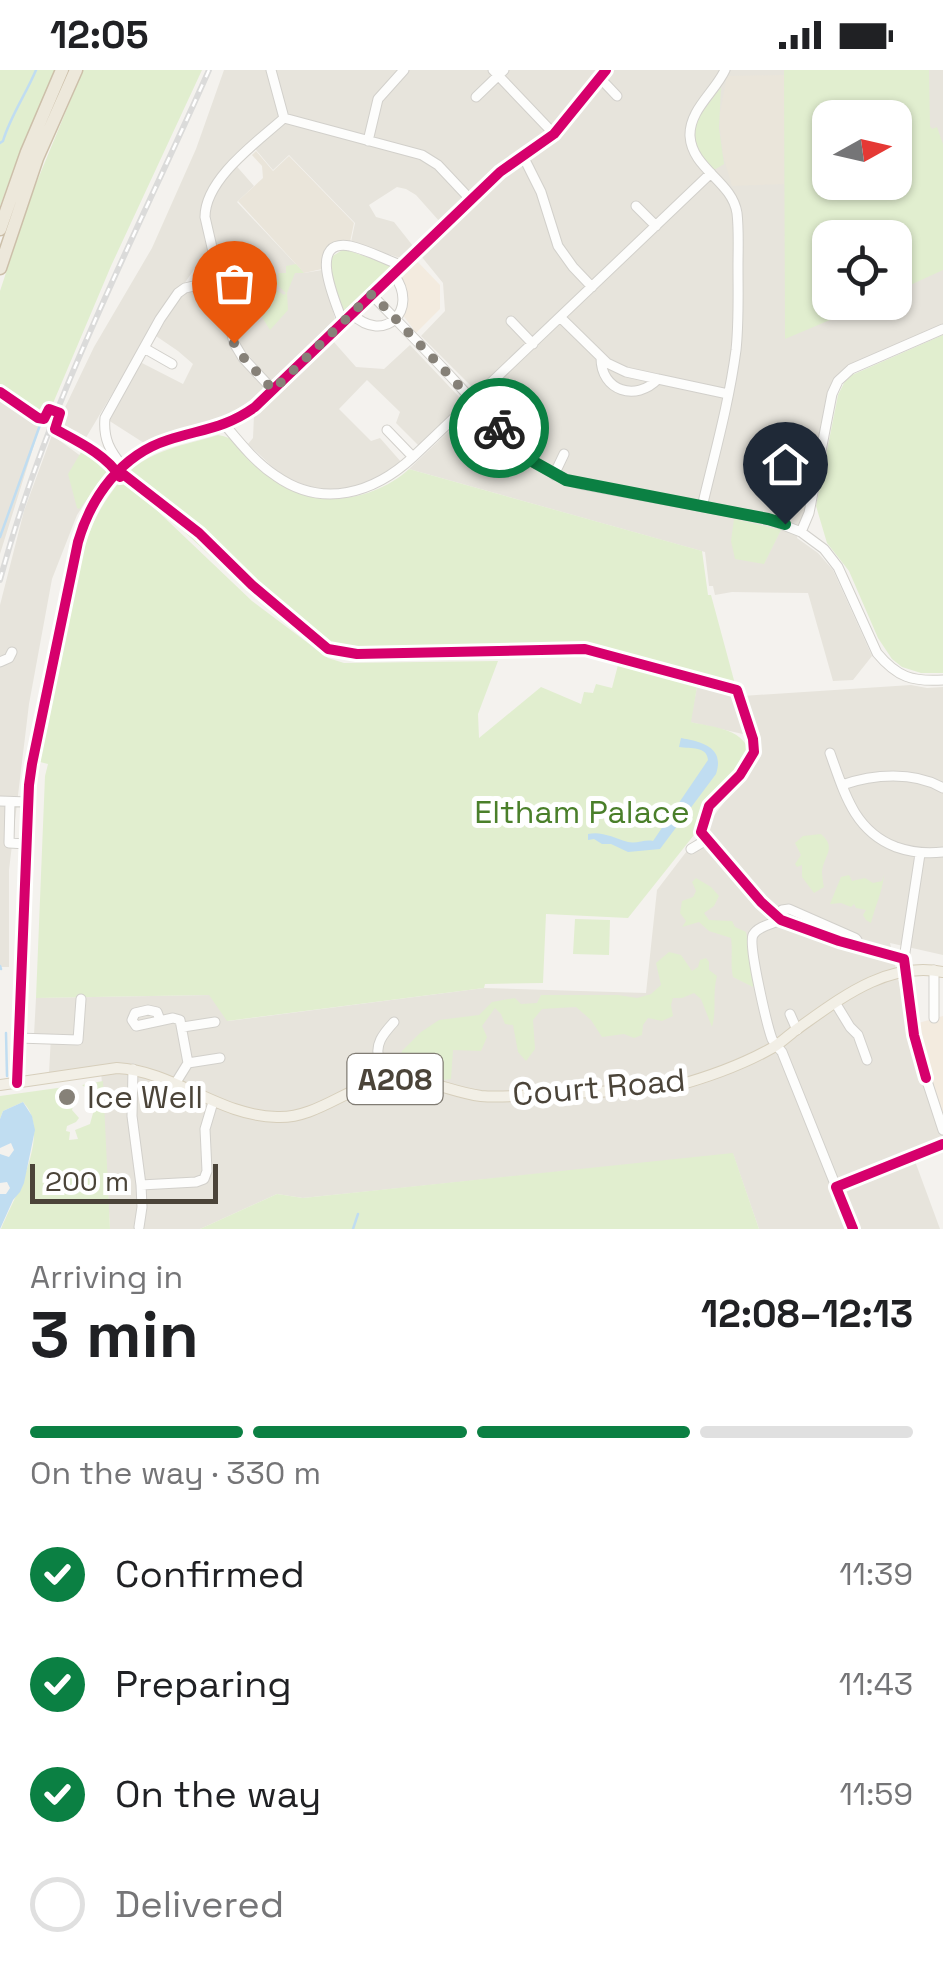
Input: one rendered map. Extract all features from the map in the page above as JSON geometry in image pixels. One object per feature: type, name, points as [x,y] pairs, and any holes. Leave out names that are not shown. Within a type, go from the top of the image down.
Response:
[{"type":"highway","points":[[0,229],[62,70]]},
{"type":"highway","points":[[0,268],[37,158],[76,70]]},
{"type":"main road","name":"A208","points":[[903,967],[938,971]]},
{"type":"main road","name":"Court Road","points":[[0,1085],[117,1068],[134,1069],[246,1113],[286,1117],[391,1079],[424,1080],[484,1096],[640,1090],[684,1084],[744,1061],[776,1046],[864,985],[903,967]]},
{"type":"street","points":[[271,70],[284,118]]},
{"type":"street","points":[[368,141],[378,99],[404,70]]},
{"type":"street","points":[[702,507],[734,367],[739,316],[737,216],[732,197],[695,154],[690,136],[698,110],[726,70]]},
{"type":"street","points":[[476,97],[499,72],[554,134]]},
{"type":"street","points":[[17,1083],[32,764],[84,522],[94,501],[136,456],[164,441],[225,425],[249,411],[500,172],[554,134],[602,74],[617,96]]},
{"type":"street","points":[[284,118],[431,159],[470,200]]},
{"type":"street","points":[[273,390],[234,343],[205,217],[207,200],[220,179],[284,118]]},
{"type":"street","points":[[523,156],[541,192],[558,246],[592,287]]},
{"type":"street","points":[[225,425],[276,477],[298,488],[321,494],[348,494],[388,479],[711,174]]},
{"type":"street","points":[[636,206],[656,226]]},
{"type":"street","points":[[343,322],[326,275],[326,262],[332,251],[350,246],[403,266]]},
{"type":"street","points":[[122,467],[107,446],[105,418],[160,319],[185,288],[250,273]]},
{"type":"street","points":[[352,314],[364,324],[374,326],[395,318],[404,299],[394,276]]},
{"type":"street","points":[[372,294],[521,451],[554,475],[580,484],[768,519],[801,532],[838,567],[876,653],[886,664],[917,680],[943,680]]},
{"type":"street","points":[[560,317],[601,358],[617,368],[728,394]]},
{"type":"street","points":[[511,321],[533,344]]},
{"type":"street","points":[[801,532],[809,513],[832,394],[838,381],[857,365],[943,329]]},
{"type":"street","points":[[144,348],[172,364]]},
{"type":"street","points":[[601,358],[608,381],[622,391],[638,392],[658,379]]},
{"type":"street","points":[[388,430],[414,457]]},
{"type":"street","points":[[554,475],[564,454]]},
{"type":"street","points":[[574,649],[738,690],[754,752],[740,776],[709,806],[702,833],[691,849]]},
{"type":"street","points":[[0,662],[12,652]]},
{"type":"street","points":[[830,753],[854,813],[868,831],[892,845],[920,854],[943,852]]},
{"type":"street","points":[[842,786],[854,781],[915,776],[943,788]]},
{"type":"street","points":[[26,844],[9,843],[5,801],[28,802]]},
{"type":"street","points":[[702,833],[779,918],[903,967],[920,854]]},
{"type":"street","points":[[779,918],[754,933],[751,944],[772,1039],[782,1052],[853,1229]]},
{"type":"street","points":[[934,1018],[938,971]]},
{"type":"street","points":[[18,1038],[78,1040],[81,999]]},
{"type":"street","points":[[836,1004],[858,1035],[867,1060]]},
{"type":"street","points":[[790,1014],[797,1030]]},
{"type":"street","points":[[133,1023],[136,1026],[177,1018],[183,1026],[188,1062],[175,1084]]},
{"type":"street","points":[[183,1026],[215,1022]]},
{"type":"street","points":[[391,1079],[390,1061],[380,1060],[378,1047],[382,1035],[394,1022]]},
{"type":"street","points":[[188,1062],[220,1058]]},
{"type":"street","points":[[134,1069],[132,1116],[142,1207],[139,1226]]},
{"type":"street","points":[[926,1078],[943,1130]]},
{"type":"street","points":[[141,1185],[204,1179],[205,1129],[213,1102]]},
{"type":"street","points":[[836,1188],[943,1144]]},
{"type":"shaded area","points":[[224,70],[943,70],[943,325],[859,361],[837,376],[797,538],[833,570],[872,656],[853,680],[833,681],[808,593],[715,595],[713,586],[709,586],[705,552],[409,469],[469,412],[485,405],[482,381],[474,389],[421,336],[445,311],[443,283],[421,256],[448,231],[416,195],[397,187],[369,205],[376,217],[394,222],[413,246],[400,258],[351,242],[355,223],[289,155],[273,170],[251,144],[232,161],[254,186],[237,202],[304,273],[322,270],[335,319],[271,382],[239,344],[228,303],[243,299],[268,282],[264,259],[234,253],[218,256],[207,251],[140,347],[84,441],[57,424],[94,347],[152,248],[196,149]]},
{"type":"shaded area","points":[[784,75],[784,184],[732,186],[720,129],[727,76]]},
{"type":"shaded area","points":[[256,151],[273,171],[289,156],[354,223],[350,242],[339,243],[323,259],[322,269],[304,273],[238,201],[263,178],[262,166],[252,155]]},
{"type":"shaded area","points":[[415,259],[440,285],[440,309],[415,334],[402,314],[400,280]]},
{"type":"shaded area","points":[[196,289],[197,294],[218,304],[235,354],[263,390],[224,417],[144,443],[108,420],[140,362],[183,384],[193,364],[156,336],[181,295]]},
{"type":"shaded area","points":[[333,341],[356,367],[384,369],[410,345],[463,403],[419,446],[396,423],[400,412],[367,380],[339,409],[371,441],[380,438],[402,463],[358,487],[328,491],[294,482],[248,444],[253,438],[254,415]]},
{"type":"shaded area","points":[[0,401],[37,423],[39,429],[0,554]]},
{"type":"shaded area","points":[[52,435],[104,473],[77,515],[52,579],[29,704],[9,870],[9,967],[0,967],[0,605],[24,511]]},
{"type":"shaded area","points":[[708,683],[742,696],[911,685],[943,687],[943,955],[890,943],[912,1040],[943,1133],[943,1139],[912,1153],[940,1229],[759,1229],[733,1154],[303,1198],[277,1194],[200,1229],[110,1229],[101,1068],[49,1073],[51,1036],[34,1035],[36,998],[210,995],[228,1021],[484,988],[646,993],[657,890],[742,779],[756,737],[690,722],[697,687]]},
{"type":"shaded area","points":[[943,1016],[943,1113],[923,1064],[915,1024]]},
{"type":"green space","points":[[0,70],[55,70],[0,206]]},
{"type":"green space","points":[[83,70],[202,70],[39,429],[22,412],[0,401],[0,291],[33,191]]},
{"type":"green space","points":[[784,70],[929,70],[930,126],[937,127],[943,144],[943,270],[912,284],[912,220],[812,220],[812,320],[830,320],[785,339]]},
{"type":"green space","points":[[721,87],[719,128],[724,164],[714,170],[696,146],[694,136],[699,118]]},
{"type":"green space","points":[[344,249],[391,267],[343,312],[329,274],[331,257]]},
{"type":"green space","points":[[296,264],[304,273],[295,273],[287,293],[288,310],[270,330],[257,309],[271,299],[275,289],[286,293],[273,281],[279,280],[278,273],[286,273],[286,266]]},
{"type":"green space","points":[[943,335],[943,673],[921,673],[892,659],[878,638],[849,571],[827,543],[816,506],[838,395],[845,381]]},
{"type":"green space","name":"Eltham Palace","points":[[218,435],[241,446],[272,478],[305,495],[360,495],[378,489],[409,469],[702,551],[708,595],[735,684],[731,686],[586,648],[354,653],[328,648],[249,581],[242,585],[147,501],[252,601],[328,658],[344,663],[498,661],[478,714],[479,738],[541,687],[581,704],[584,692],[593,693],[596,684],[612,688],[618,665],[605,661],[605,657],[708,683],[707,689],[697,687],[691,722],[733,733],[749,751],[694,835],[628,918],[546,914],[543,983],[485,984],[484,988],[227,1021],[209,995],[36,998],[48,764],[40,762],[59,670],[55,668],[63,651],[59,652],[59,644],[64,642],[65,623],[69,621],[73,601],[69,605],[70,597],[73,599],[88,536],[121,480],[136,482],[126,474],[137,465],[170,449]]},
{"type":"green space","points":[[83,449],[111,469],[79,509],[68,474]]},
{"type":"green space","points":[[734,519],[781,530],[764,564],[735,559],[731,541]]},
{"type":"green space","points":[[821,834],[829,848],[822,871],[824,887],[814,893],[802,877],[802,865],[795,864],[801,855],[795,843],[803,836]]},
{"type":"green space","points":[[849,875],[852,881],[865,878],[873,883],[882,881],[884,875],[871,923],[863,915],[866,910],[854,904],[830,904],[841,877]]},
{"type":"green space","points":[[696,878],[719,896],[704,913],[709,920],[732,921],[746,932],[753,987],[733,977],[731,938],[709,931],[699,922],[682,927],[686,921],[680,913],[682,901],[693,897],[696,891],[692,882]]},
{"type":"green space","points":[[575,919],[610,920],[609,955],[573,954]]},
{"type":"green space","points":[[669,952],[681,955],[692,971],[700,960],[706,958],[709,962],[709,970],[717,976],[712,1027],[701,999],[694,993],[673,998],[673,1016],[662,1021],[648,1018],[642,1035],[634,1038],[624,1034],[602,1037],[576,1007],[542,1009],[533,1020],[535,1049],[526,1061],[518,1052],[513,1025],[505,1024],[495,1008],[482,1026],[487,1037],[481,1051],[453,1050],[451,1079],[403,1072],[399,1066],[402,1051],[421,1032],[439,1020],[479,1015],[492,1002],[515,998],[521,1004],[537,1003],[541,995],[637,998],[651,994],[661,985],[656,963]]},
{"type":"green space","points":[[103,1081],[110,1229],[1,1229],[28,1165],[34,1130],[23,1102],[3,1111],[0,1119],[0,1096],[72,1086],[72,1110],[79,1118],[66,1131],[70,1132],[69,1140],[78,1139],[75,1130],[90,1124],[95,1106],[91,1095],[98,1092],[82,1085]]},
{"type":"green space","points":[[733,1153],[759,1229],[200,1229],[277,1194],[303,1198]]},
{"type":"water","points":[[681,738],[710,747],[718,765],[716,774],[660,849],[628,852],[588,840],[588,834],[593,833],[631,842],[653,841],[708,760],[702,750],[679,747]]},
{"type":"water","points":[[23,1102],[35,1130],[24,1183],[0,1229],[0,1194],[6,1194],[10,1188],[7,1182],[0,1183],[0,1154],[9,1157],[14,1150],[11,1143],[0,1148],[0,1119],[3,1111]]},
{"type":"waterway","points":[[0,143],[36,70]]},
{"type":"waterway","points":[[0,395],[40,425],[0,537]]},
{"type":"waterway","points":[[6,1033],[7,1076]]},
{"type":"waterway","points":[[353,1229],[358,1214]]},
{"type":"railway","points":[[0,580],[20,513],[68,384],[209,70]]},
{"type":"cycle path","points":[[17,1083],[29,785],[78,542],[91,509],[110,480],[136,456],[168,440],[223,424],[255,407],[500,172],[554,134],[606,70]]},
{"type":"cycle path","points":[[0,392],[38,418],[44,419],[49,409],[60,413],[55,429],[100,455],[120,477],[123,474],[199,533],[252,585],[328,649],[357,654],[585,649],[737,690],[754,752],[740,775],[709,806],[701,832],[781,920],[904,959],[914,1035],[926,1078]]},
{"type":"cycle path","points":[[853,1229],[836,1187],[943,1144]]},
{"type":"way so far","points":[[234,343],[273,390],[372,294],[499,428]]},
{"type":"place","name":"Ice Well","points":[[67,1097]]},
{"type":"route","points":[[499,428],[532,461],[566,480],[785,524]]}]
